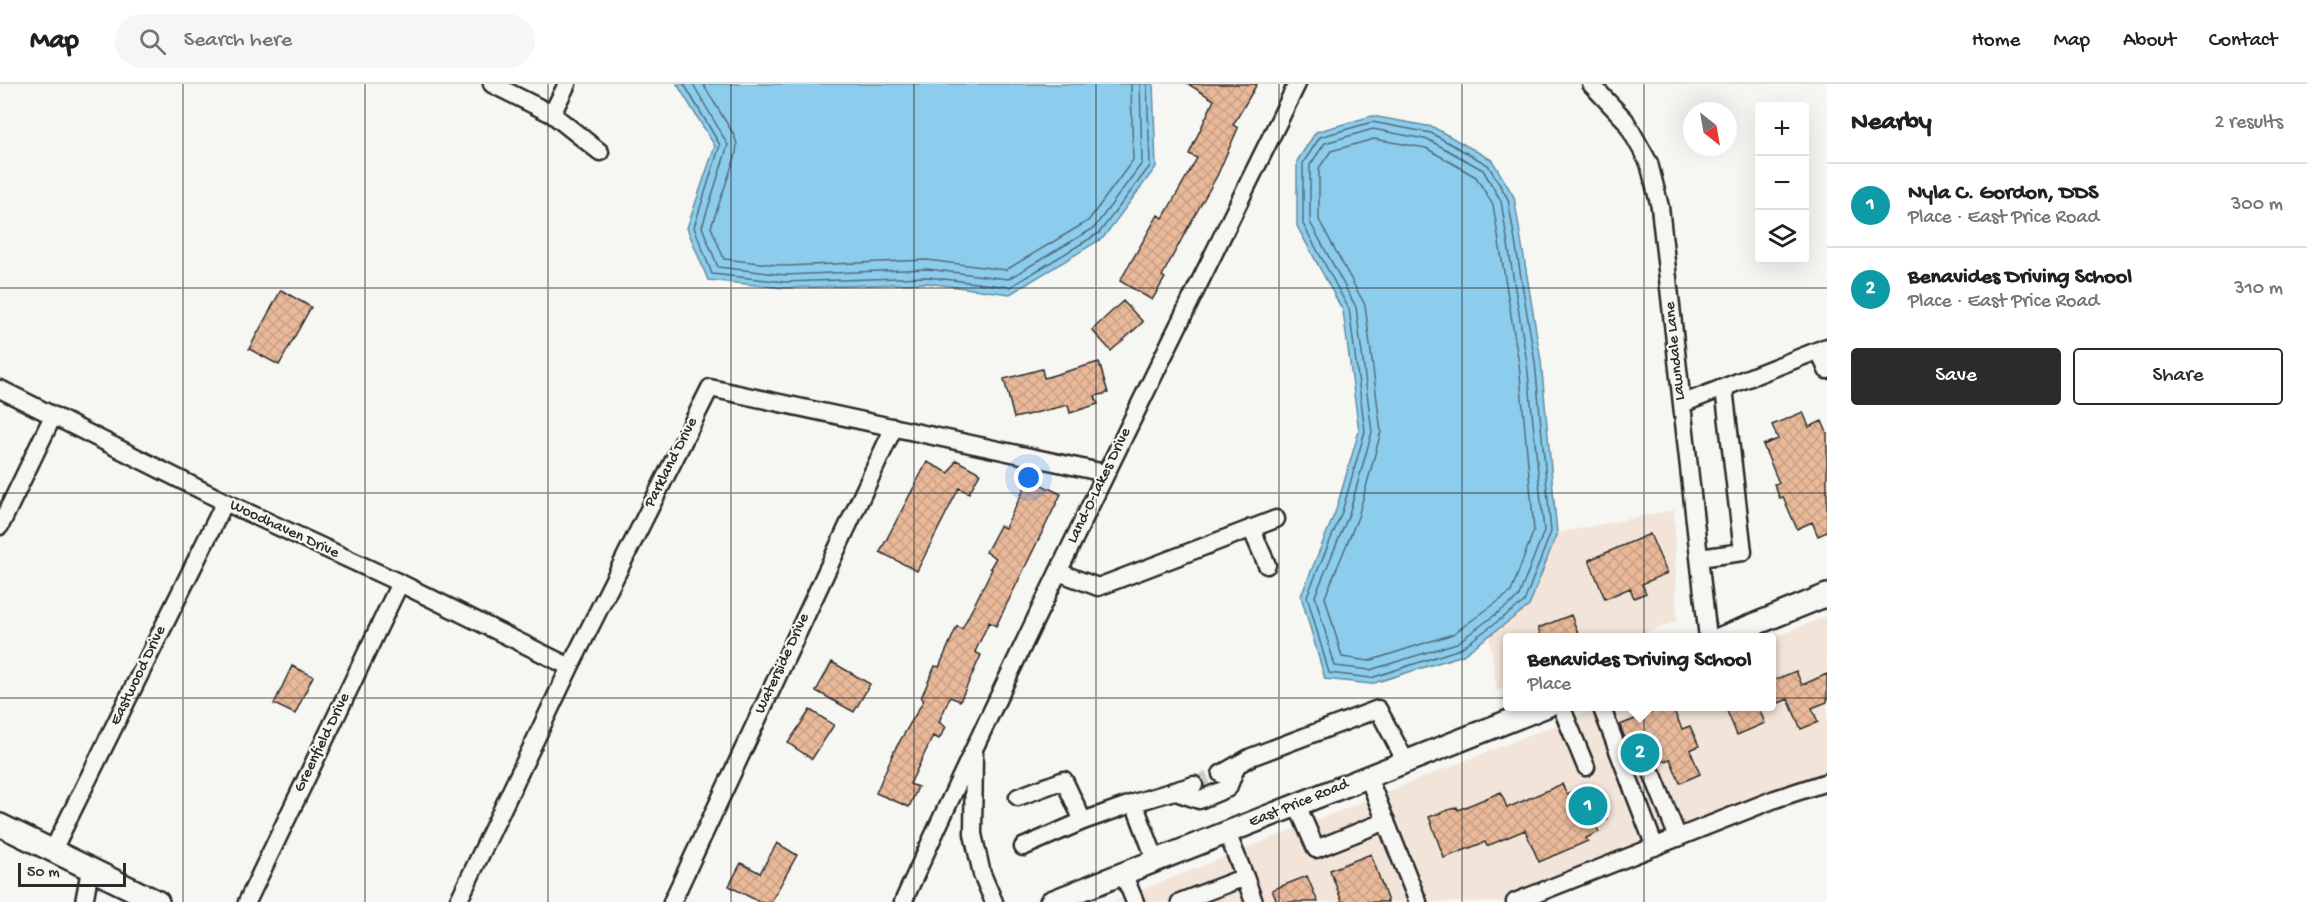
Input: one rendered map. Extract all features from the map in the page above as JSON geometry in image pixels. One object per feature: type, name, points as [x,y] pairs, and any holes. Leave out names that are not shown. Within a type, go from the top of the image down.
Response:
[{"type":"main road","points":[[1733,633],[1827,595]]},
{"type":"main road","name":"East Price Road","points":[[1051,902],[1534,711]]},
{"type":"main road","points":[[0,825],[158,902]]},
{"type":"street","points":[[492,84],[552,114],[600,152]]},
{"type":"street","points":[[552,114],[567,84]]},
{"type":"street","name":"Land-O-Lakes Drive","points":[[994,902],[982,874],[973,834],[975,746],[1105,473],[1297,84]]},
{"type":"street","name":"Lawndale Lane","points":[[1591,84],[1625,120],[1649,163],[1660,207],[1707,633]]},
{"type":"street","points":[[1682,405],[1823,349],[1827,370]]},
{"type":"street","name":"Parkland Drive","points":[[458,902],[570,667],[710,388],[1105,473]]},
{"type":"street","points":[[1699,558],[1743,552],[1724,388]]},
{"type":"street","name":"Woodhaven Drive","points":[[0,389],[225,502],[400,583],[570,667]]},
{"type":"street","points":[[0,526],[53,416]]},
{"type":"street","name":"Waterside Drive","points":[[672,902],[894,427]]},
{"type":"street","name":"Eastwood Drive","points":[[53,850],[225,502]]},
{"type":"street","points":[[1058,572],[1098,586],[1276,519]]},
{"type":"street","points":[[1251,528],[1267,566]]},
{"type":"street","name":"Greenfield Drive","points":[[247,902],[400,583]]},
{"type":"street","points":[[1221,774],[1251,757],[1378,709],[1406,762]]},
{"type":"street","points":[[1564,711],[1586,767]]},
{"type":"street","points":[[1603,711],[1656,847]]},
{"type":"street","points":[[903,902],[975,746]]},
{"type":"street","points":[[1173,791],[1199,800],[1228,788],[1237,765]]},
{"type":"street","points":[[1653,775],[1678,838]]},
{"type":"street","points":[[1368,777],[1418,902]]},
{"type":"street","points":[[1018,797],[1064,780],[1083,821]]},
{"type":"street","points":[[1515,902],[1775,800],[1827,783]]},
{"type":"street","points":[[1023,847],[1083,821],[1194,785]]},
{"type":"street","points":[[1134,803],[1156,861]]},
{"type":"street","points":[[1296,805],[1316,849],[1386,821]]},
{"type":"street","points":[[1227,833],[1254,902]]},
{"type":"street","points":[[84,902],[90,870]]},
{"type":"street","points":[[1123,873],[1135,902]]},
{"type":"street","points":[[1180,902],[1245,877]]},
{"type":"shaded area","points":[[1674,510],[1677,621],[1644,633],[1503,633],[1503,688],[1497,691],[1489,636],[1529,606],[1557,533]]},
{"type":"shaded area","points":[[1827,616],[1827,792],[1538,902],[1112,902],[1590,711],[1776,711],[1776,636]]},
{"type":"water","points":[[677,84],[1153,84],[1156,167],[1103,238],[1010,294],[927,283],[785,288],[708,280],[687,228],[715,146]]},
{"type":"water","points":[[1372,116],[1433,127],[1492,160],[1514,197],[1541,361],[1557,533],[1529,606],[1463,655],[1371,684],[1325,679],[1301,596],[1336,510],[1359,431],[1343,311],[1297,226],[1297,161],[1316,132]]},
{"type":"building","points":[[1188,84],[1257,84],[1233,125],[1238,128],[1217,176],[1162,276],[1165,278],[1152,300],[1120,281],[1158,215],[1163,218],[1197,158],[1189,154],[1214,100]]},
{"type":"building","points":[[281,290],[311,307],[279,365],[249,349]]},
{"type":"building","points":[[1123,301],[1143,322],[1111,351],[1092,330]]},
{"type":"building","points":[[1099,362],[1108,393],[1095,396],[1098,404],[1070,413],[1068,405],[1014,418],[1004,379],[1042,369],[1044,378]]},
{"type":"building","points":[[1803,412],[1809,427],[1822,421],[1827,433],[1827,532],[1818,536],[1812,522],[1797,529],[1783,497],[1780,498],[1774,484],[1779,483],[1763,445],[1778,439],[1772,425]]},
{"type":"building","points":[[956,460],[980,473],[969,493],[959,488],[917,571],[880,552],[927,462],[949,473]]},
{"type":"building","points":[[1029,479],[1061,494],[996,626],[989,622],[975,652],[981,655],[960,701],[950,697],[939,722],[946,727],[939,739],[933,736],[910,784],[918,787],[909,807],[876,793],[894,751],[924,700],[921,698],[935,666],[939,667],[957,626],[962,629],[992,569],[990,568],[996,558],[986,552],[1000,526],[1005,528]]},
{"type":"building","points":[[1650,534],[1667,573],[1642,584],[1646,593],[1634,598],[1630,588],[1605,599],[1589,560]]},
{"type":"building","points":[[1571,615],[1578,633],[1540,633],[1538,628]]},
{"type":"building","points":[[832,662],[870,684],[854,712],[816,691]]},
{"type":"building","points":[[292,666],[313,676],[295,714],[274,704]]},
{"type":"building","points":[[1796,671],[1802,685],[1827,674],[1827,702],[1812,708],[1818,722],[1801,729],[1788,699],[1776,704],[1776,679]]},
{"type":"building","points":[[810,710],[834,725],[812,759],[788,743]]},
{"type":"building","points":[[1655,711],[1674,711],[1682,729],[1690,726],[1699,746],[1690,750],[1700,774],[1680,783],[1670,759],[1637,771],[1620,725]]},
{"type":"building","points":[[1727,711],[1760,711],[1765,723],[1737,735]]},
{"type":"building","points":[[1562,784],[1567,794],[1585,786],[1589,794],[1594,791],[1607,819],[1595,824],[1599,832],[1586,838],[1588,841],[1539,862],[1525,830],[1487,846],[1485,842],[1444,858],[1429,817],[1457,807],[1458,810],[1501,792],[1507,808]]},
{"type":"building","points":[[777,843],[797,855],[771,902],[759,902],[729,886],[741,863],[760,873]]},
{"type":"building","points":[[1371,854],[1388,902],[1342,902],[1330,870]]},
{"type":"building","points":[[1307,876],[1318,902],[1277,902],[1272,890]]},
{"type":"tunnel","points":[[1194,785],[1221,774]]},
{"type":"place","name":"Benavides Driving School","points":[[1640,753]]},
{"type":"place","name":"Nyla C. Gordon, DDS","points":[[1588,806]]}]
